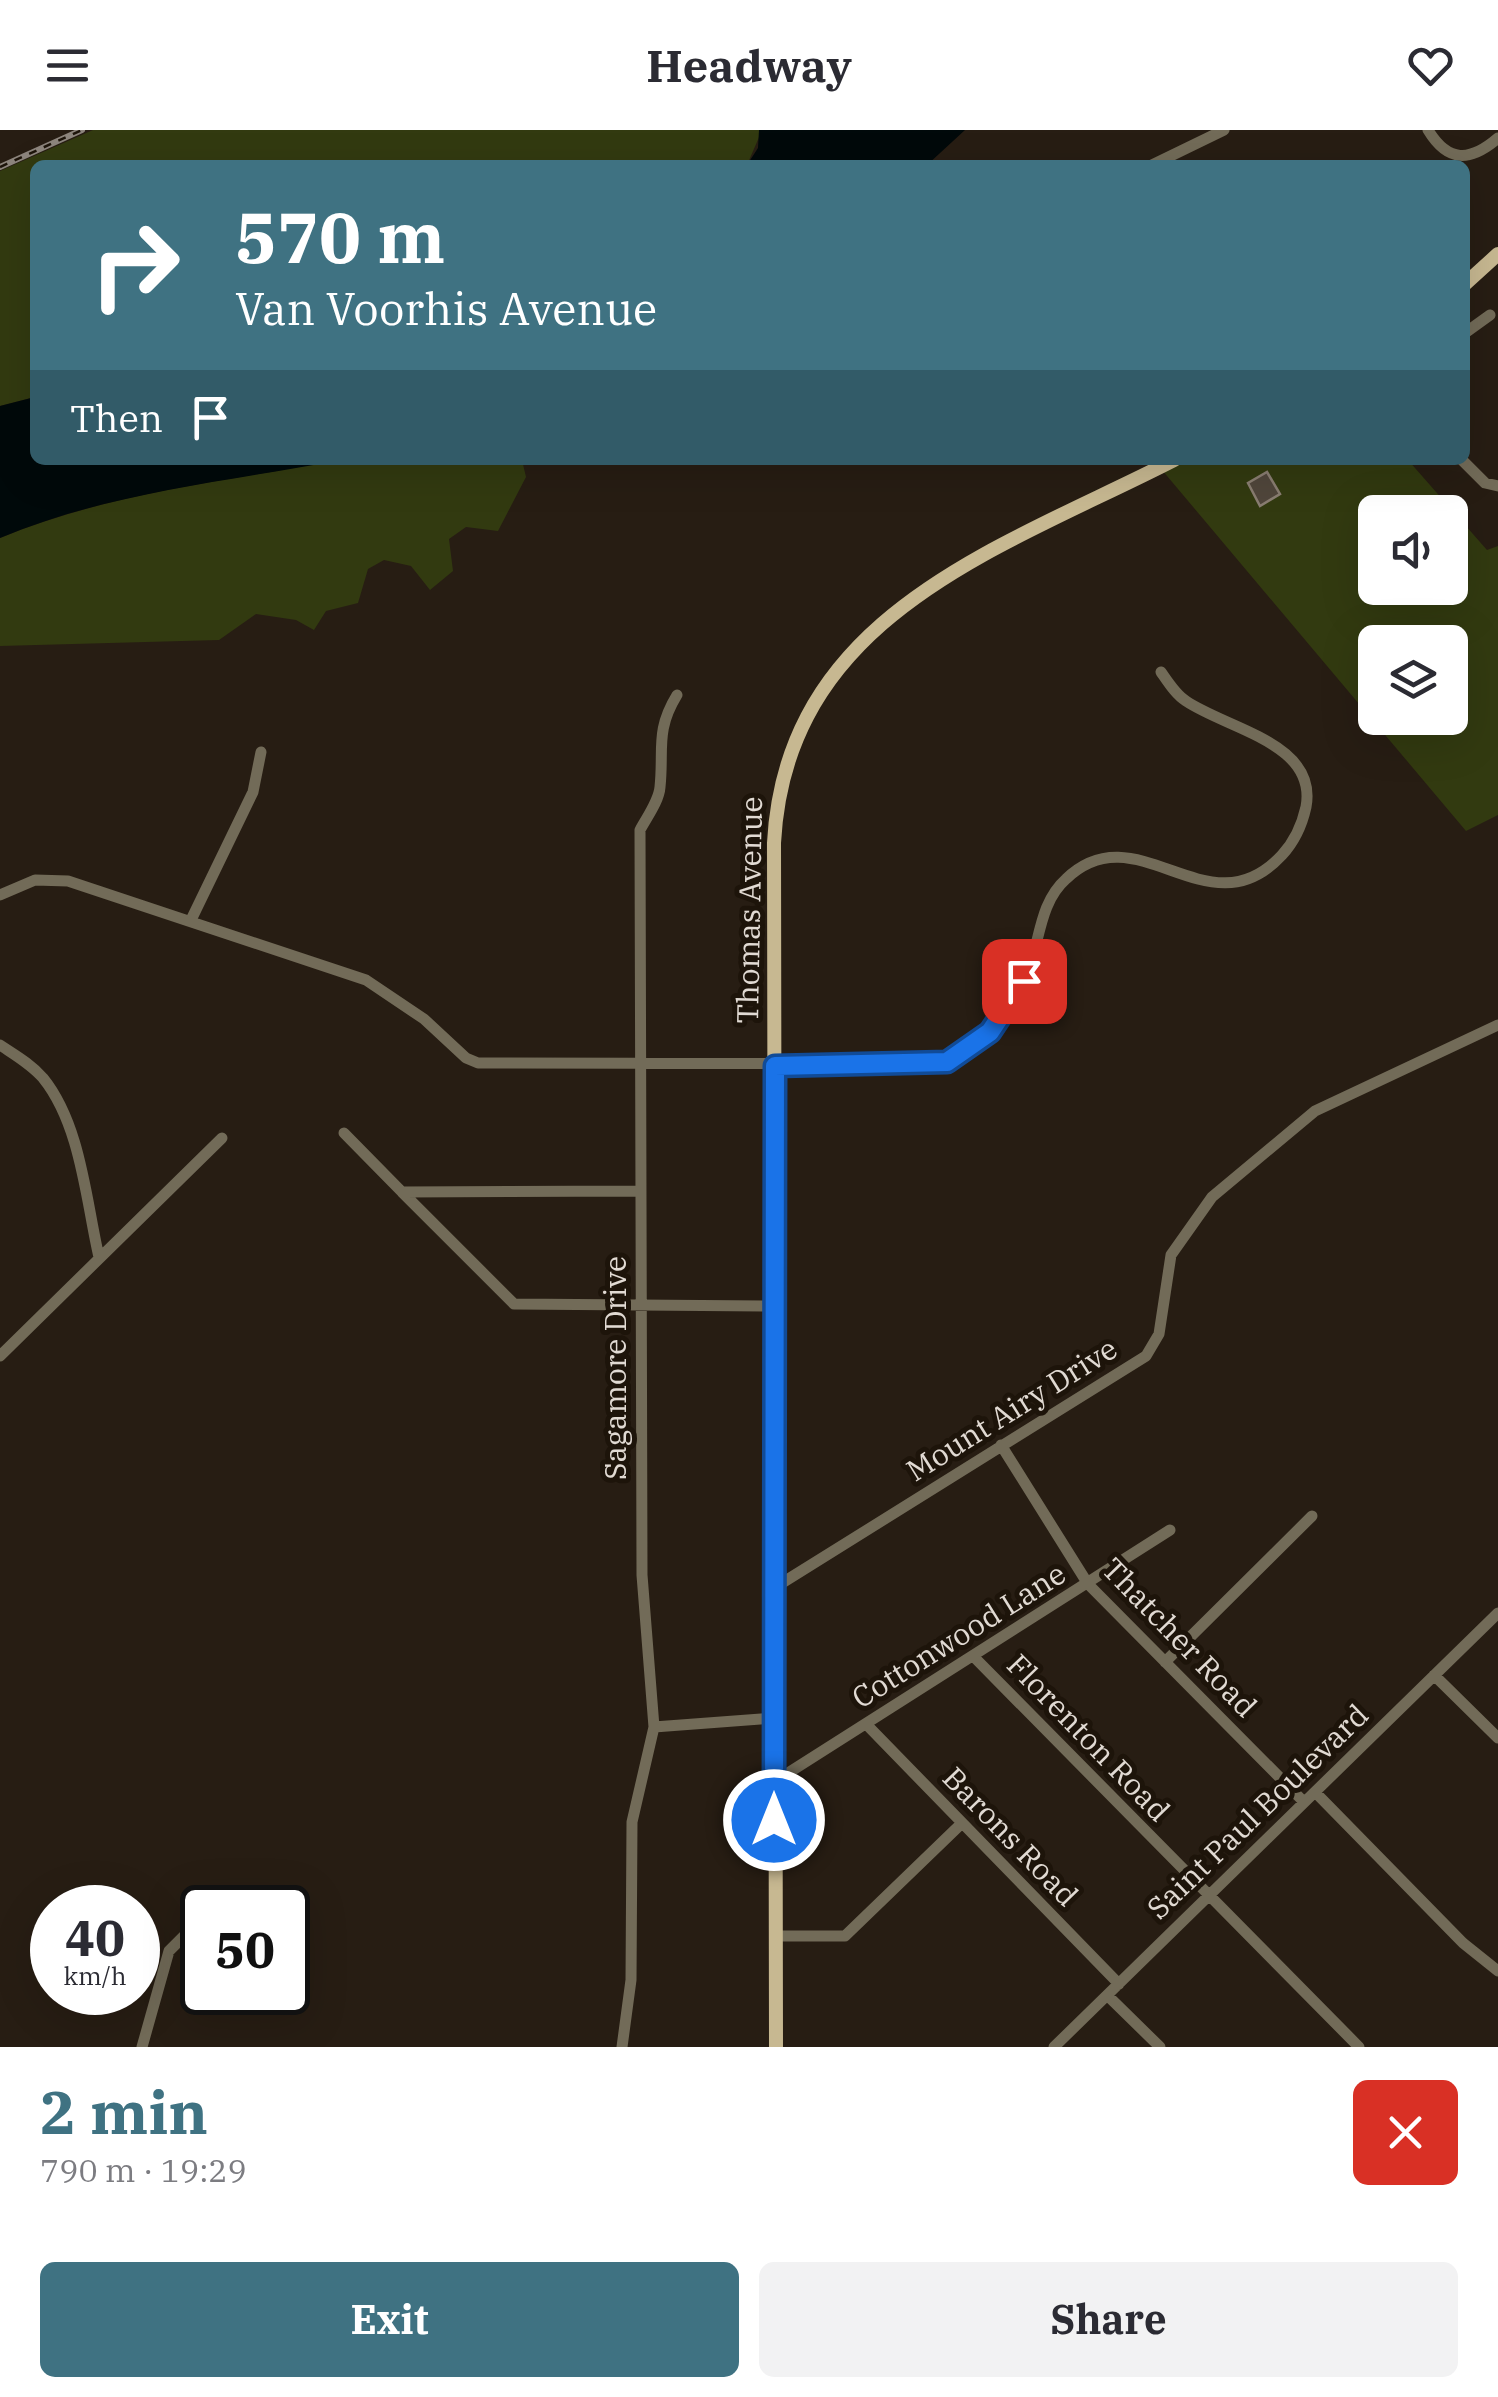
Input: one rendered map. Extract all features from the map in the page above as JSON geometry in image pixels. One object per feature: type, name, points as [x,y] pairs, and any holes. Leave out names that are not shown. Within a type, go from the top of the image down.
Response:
[{"type":"main road","points":[[1470,279],[1498,254]]},
{"type":"main road","name":"Thomas Avenue","points":[[776,2047],[776,806],[789,751],[822,690],[869,631],[912,596],[1164,465]]},
{"type":"street","points":[[1162,160],[1224,130]]},
{"type":"street","points":[[1428,130],[1444,151],[1461,158],[1480,154],[1498,138]]},
{"type":"street","points":[[1470,329],[1490,315]]},
{"type":"street","points":[[1467,465],[1485,482],[1498,486]]},
{"type":"street","points":[[0,895],[34,880],[68,881],[366,980],[394,996],[466,1058],[478,1063],[924,1066],[968,1051],[990,1032],[1024,981],[1054,892],[1078,869],[1093,861],[1140,858],[1193,881],[1225,884],[1252,877],[1283,854],[1298,831],[1306,805],[1307,782],[1301,766],[1182,700],[1161,672]]},
{"type":"street","name":"Sagamore Drive","points":[[622,2047],[631,1980],[632,1822],[654,1726],[642,1575],[640,830],[661,790],[658,749],[666,712],[677,695]]},
{"type":"street","points":[[191,920],[253,792],[261,752]]},
{"type":"street","name":"Mount Airy Drive","points":[[774,1588],[1152,1350],[1159,1334],[1165,1275],[1179,1238],[1212,1197],[1296,1124],[1342,1095],[1498,1025]]},
{"type":"street","points":[[0,1045],[35,1069],[56,1098],[74,1145],[100,1257]]},
{"type":"street","points":[[344,1133],[514,1304],[774,1306]]},
{"type":"street","points":[[0,1356],[222,1138]]},
{"type":"street","points":[[402,1192],[640,1191]]},
{"type":"street","name":"Thatcher Road","points":[[1002,1445],[1088,1584],[1304,1802]]},
{"type":"street","points":[[1165,1662],[1312,1516]]},
{"type":"street","name":"Cottonwood Lane","points":[[774,1782],[975,1658],[1170,1530]]},
{"type":"street","name":"Saint Paul Boulevard","points":[[1054,2047],[1498,1613]]},
{"type":"street","name":"Florenton Road","points":[[975,1658],[1359,2047]]},
{"type":"street","points":[[1434,1675],[1498,1738]]},
{"type":"street","points":[[654,1726],[774,1718]]},
{"type":"street","name":"Barons Road","points":[[867,1725],[1118,1984]]},
{"type":"street","points":[[1315,1792],[1464,1943],[1498,1971]]},
{"type":"street","points":[[774,1936],[845,1936],[962,1824]]},
{"type":"street","points":[[142,2047],[169,1951],[180,1940]]},
{"type":"street","points":[[1107,1995],[1160,2047]]},
{"type":"green space","points":[[93,130],[759,130],[760,135],[749,160],[30,160],[30,398],[0,406],[0,171]]},
{"type":"green space","points":[[308,465],[523,465],[526,477],[498,531],[466,527],[449,539],[453,571],[430,590],[411,566],[384,560],[368,569],[358,603],[326,611],[314,630],[296,620],[256,614],[219,640],[0,646],[0,538],[82,510]]},
{"type":"green space","points":[[1172,465],[1412,465],[1439,495],[1358,495],[1358,605],[1468,605],[1468,528],[1487,550],[1498,546],[1498,815],[1466,831],[1385,735],[1468,735],[1468,625],[1358,625],[1358,703],[1162,470]]},
{"type":"shaded area","points":[[759,130],[965,130],[932,160],[750,160],[758,148]]},
{"type":"shaded area","points":[[30,398],[30,465],[311,465],[126,499],[41,522],[0,538],[0,406]]},
{"type":"building","points":[[1267,472],[1280,494],[1260,506],[1248,483]]},
{"type":"railway","points":[[0,167],[82,130]]},
{"type":"route","points":[[774,1820],[775,1066],[924,1066],[947,1062],[990,1032],[1024,981]]}]
